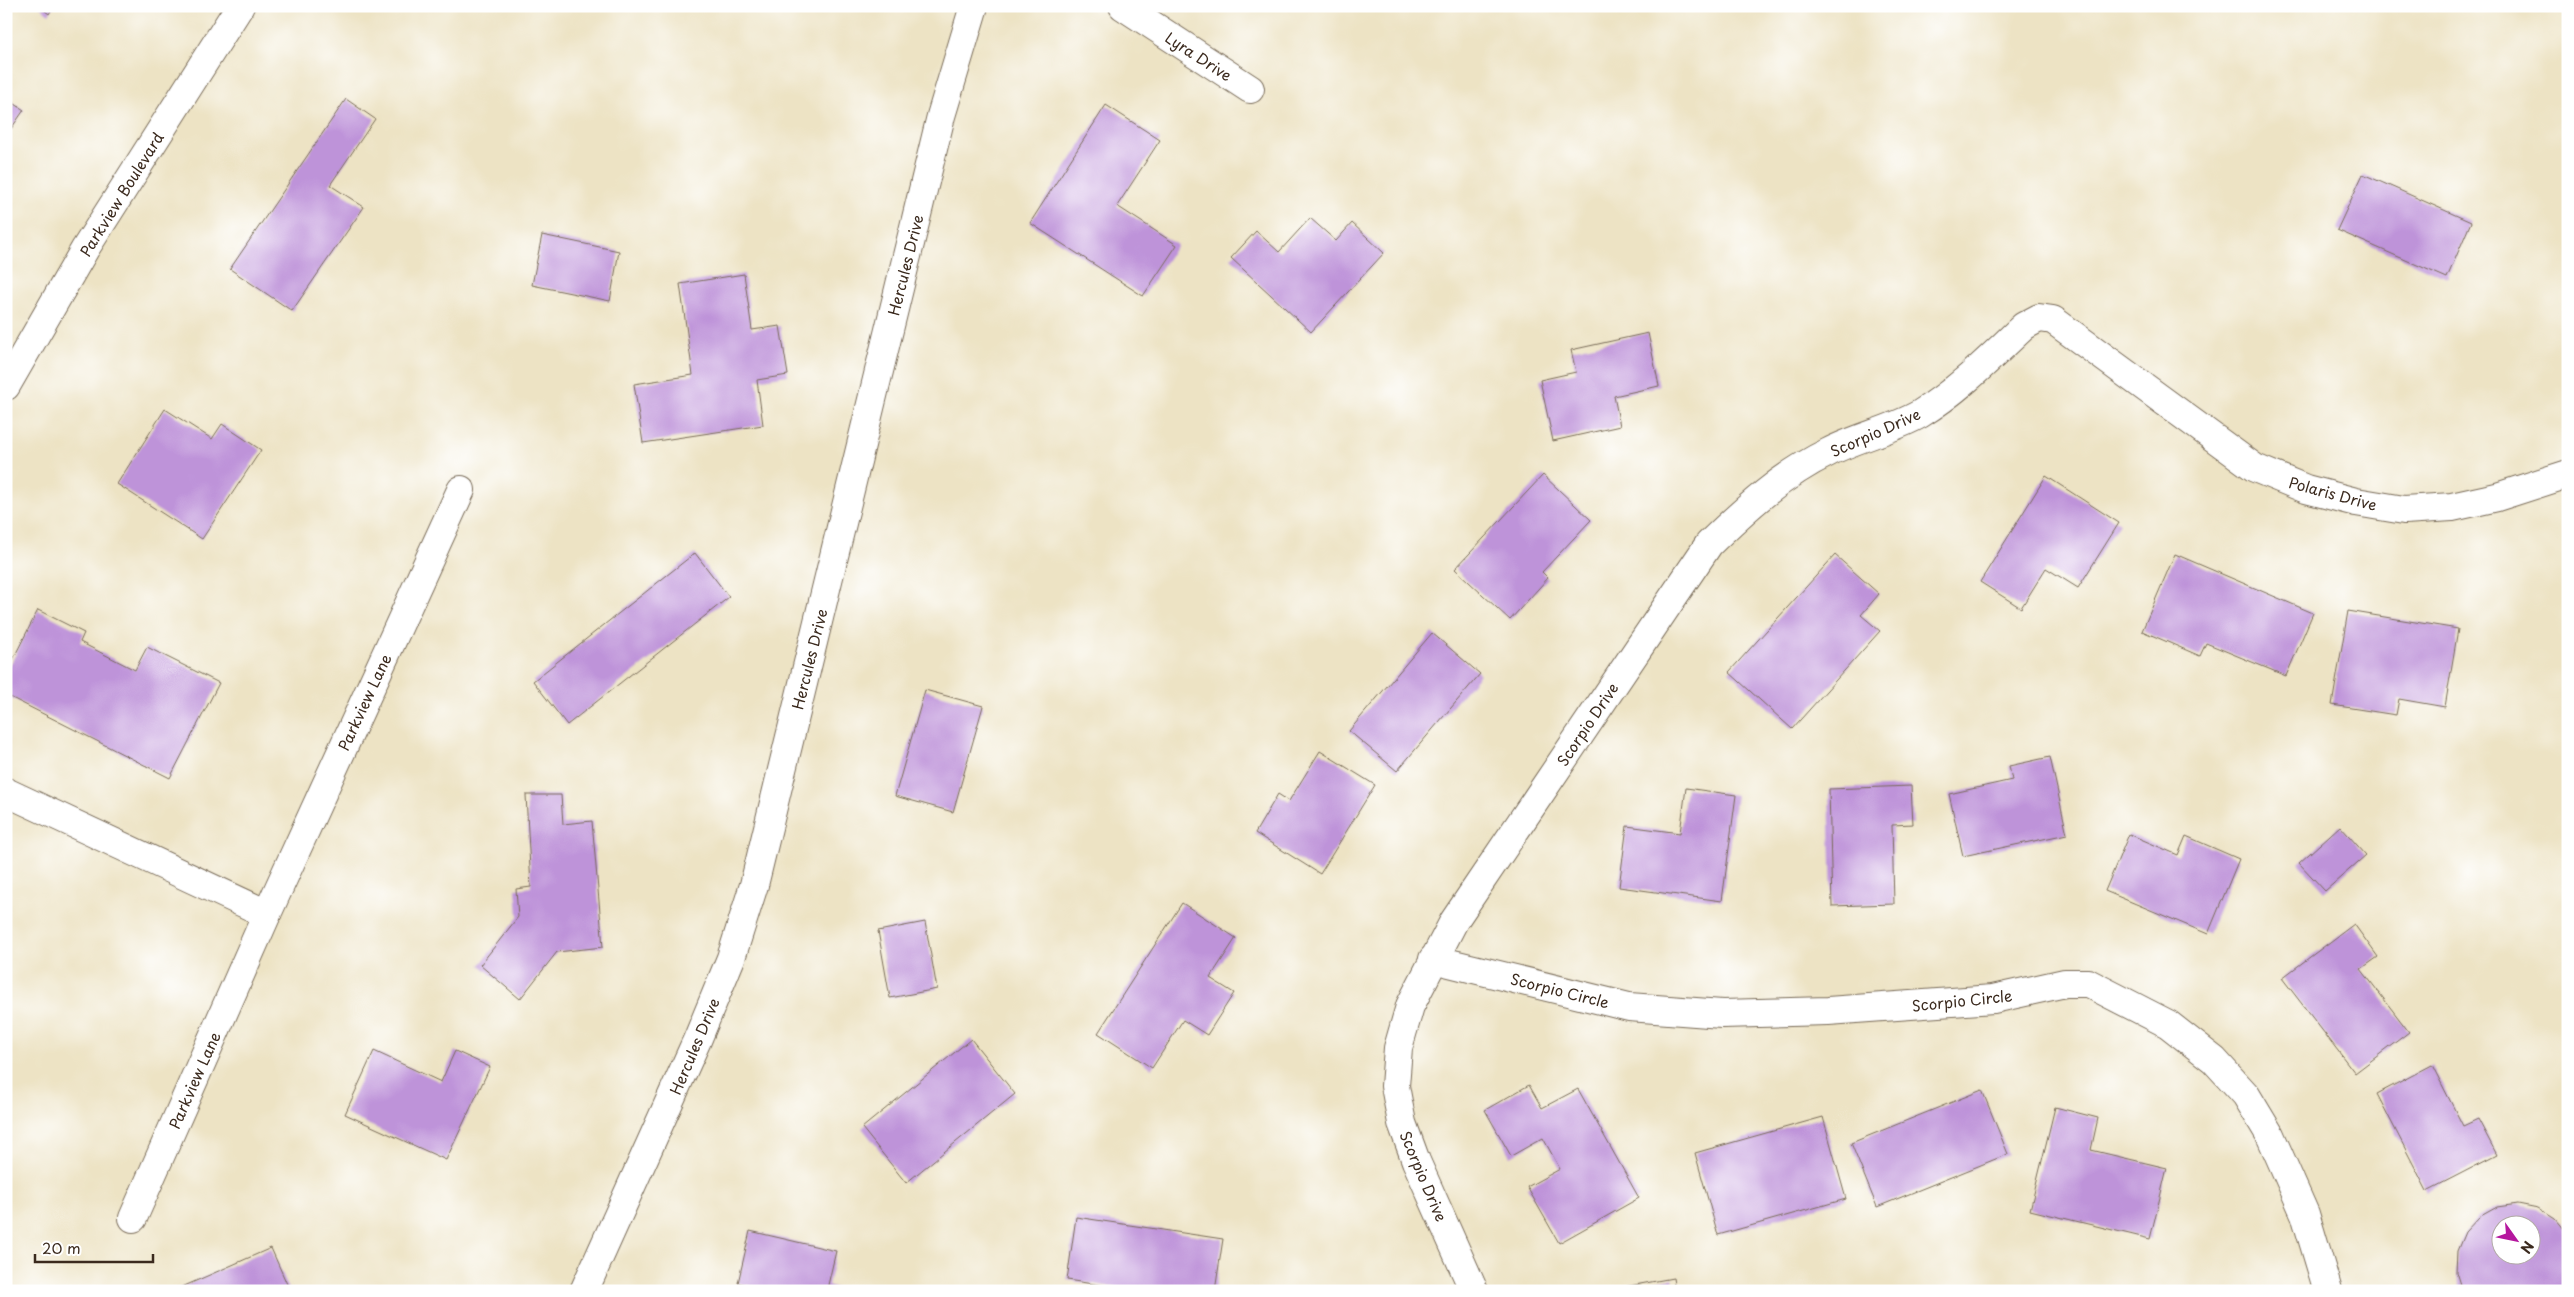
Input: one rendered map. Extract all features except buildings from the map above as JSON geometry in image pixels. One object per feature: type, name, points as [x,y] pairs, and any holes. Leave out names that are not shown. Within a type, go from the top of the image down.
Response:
[{"type":"street","name":"Parkview Boulevard","points":[[10,369],[240,6]]},
{"type":"street","name":"Hercules Drive","points":[[584,1291],[698,1038],[731,958],[754,885],[941,116],[974,6]]},
{"type":"street","name":"Lyra Drive","points":[[1122,6],[1250,89]]},
{"type":"street","name":"Scorpio Drive","points":[[1474,1291],[1416,1161],[1402,1123],[1395,1086],[1398,1048],[1410,1006],[1454,921],[1709,544],[1741,512],[1791,474],[1828,452],[1918,415],[1969,378],[2024,326],[2039,318],[2053,320]]},
{"type":"street","name":"Polaris Drive","points":[[2053,320],[2254,468],[2306,489],[2356,502],[2414,510],[2452,507],[2497,497],[2568,474]]},
{"type":"street","name":"Parkview Lane","points":[[133,1218],[266,914],[461,490]]},
{"type":"street","points":[[6,792],[266,914]]},
{"type":"street","name":"Scorpio Circle","points":[[1433,959],[1629,1007],[1722,1014],[1828,1011],[1993,999],[2065,983],[2088,982],[2168,1024],[2214,1060],[2246,1096],[2270,1135],[2305,1214],[2328,1291]]}]
